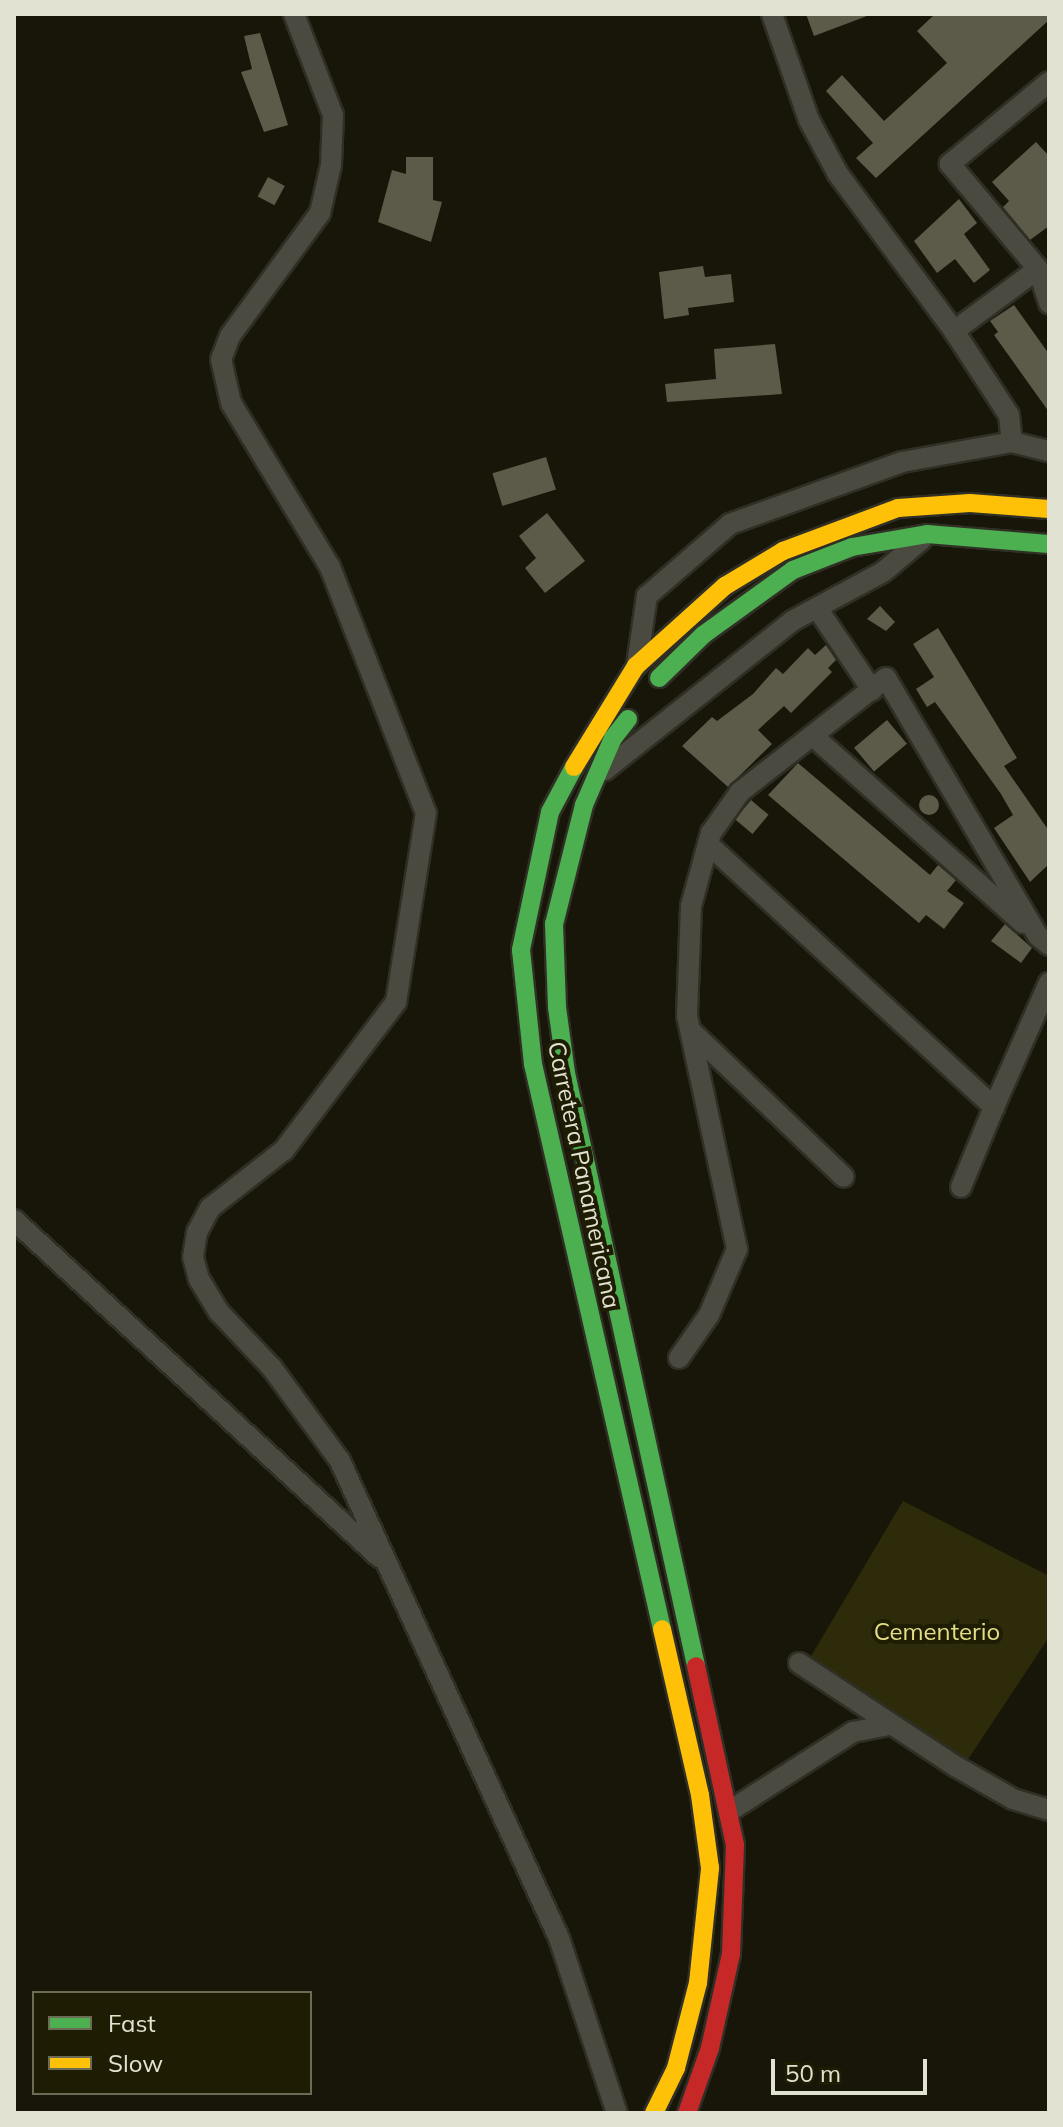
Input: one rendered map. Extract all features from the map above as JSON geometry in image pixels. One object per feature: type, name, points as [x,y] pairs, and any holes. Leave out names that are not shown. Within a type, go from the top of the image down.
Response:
[{"type":"highway","name":"Carretera Panamericana","points":[[654,2113],[676,2068],[698,1983],[710,1868],[700,1795],[533,1064],[521,950],[550,812],[578,754],[636,666],[725,586],[783,551],[841,525],[898,508],[970,503],[1049,509]]},
{"type":"highway","name":"Carretera Panamericana","points":[[687,2113],[710,2048],[731,1954],[737,1875],[731,1810],[566,1073],[557,1007],[554,924],[584,805],[613,738],[645,696],[703,635],[793,570],[852,547],[927,534],[1049,544]]},
{"type":"street","points":[[294,14],[333,115],[331,165],[320,213],[230,336],[221,359],[231,403],[330,567],[426,813],[396,1002],[284,1150],[210,1208],[197,1232],[193,1257],[199,1279],[219,1312],[272,1368],[340,1461],[559,1938],[617,2113]]},
{"type":"street","points":[[772,14],[809,120],[838,174],[954,331],[1009,415],[1012,442]]},
{"type":"street","points":[[1049,82],[950,164],[1038,269],[1049,303]]},
{"type":"street","points":[[954,331],[1038,269]]},
{"type":"street","points":[[636,666],[647,596],[730,524],[902,462],[1012,442],[1049,451]]},
{"type":"street","points":[[596,778],[780,630],[883,572],[927,534]]},
{"type":"street","points":[[817,608],[872,690]]},
{"type":"street","points":[[679,1358],[709,1315],[737,1249],[691,1031],[691,906],[708,844],[740,792],[886,678],[1043,941]]},
{"type":"street","points":[[813,736],[1043,941]]},
{"type":"street","points":[[708,844],[994,1107]]},
{"type":"street","points":[[961,1187],[1049,983]]},
{"type":"street","points":[[691,1031],[844,1177]]},
{"type":"street","points":[[14,1220],[388,1565]]},
{"type":"street","points":[[799,1663],[890,1725],[1013,1799],[1049,1810]]},
{"type":"street","points":[[731,1810],[853,1732],[890,1725]]},
{"type":"green space","name":"Cementerio","points":[[903,1501],[1049,1576],[1049,1637],[965,1764],[807,1663]]},
{"type":"building","points":[[806,14],[867,14],[867,16],[814,36]]},
{"type":"building","points":[[935,14],[1049,14],[1049,20],[876,178],[856,158],[873,143],[826,91],[842,75],[884,121],[947,63],[917,31]]},
{"type":"building","points":[[260,33],[288,125],[264,132],[241,72],[252,69],[244,36]]},
{"type":"building","points":[[1036,142],[1049,156],[1049,226],[1030,240],[1003,207],[1009,201],[992,182]]},
{"type":"building","points":[[406,157],[433,157],[433,200],[442,202],[431,242],[378,222],[392,170],[406,174]]},
{"type":"building","points":[[268,177],[285,186],[274,205],[258,196]]},
{"type":"building","points":[[959,199],[977,223],[964,234],[990,270],[974,283],[955,259],[937,273],[914,241]]},
{"type":"building","points":[[703,266],[705,277],[731,274],[734,302],[688,308],[689,315],[664,319],[659,272]]},
{"type":"building","points":[[1014,305],[1049,354],[1049,412],[994,335],[998,332],[990,321]]},
{"type":"building","points":[[775,344],[782,394],[667,402],[665,384],[716,379],[714,349]]},
{"type":"building","points":[[546,457],[556,490],[502,506],[492,473]]},
{"type":"building","points":[[547,513],[585,561],[545,593],[525,568],[536,558],[519,536]]},
{"type":"building","points":[[880,606],[895,622],[886,631],[867,619]]},
{"type":"building","points":[[938,628],[1017,758],[1004,766],[1049,831],[1049,864],[1030,882],[994,828],[1013,815],[1001,794],[935,702],[927,707],[916,689],[934,677],[913,644]]},
{"type":"building","points":[[826,645],[836,660],[828,668],[832,672],[791,713],[784,706],[758,730],[772,744],[728,787],[682,746],[712,717],[717,721],[753,694],[776,668],[783,674],[808,648],[815,655]]},
{"type":"building","points":[[887,720],[907,744],[874,771],[854,748]]},
{"type":"building","points":[[798,763],[930,875],[938,865],[956,880],[947,891],[964,903],[944,929],[926,915],[919,923],[768,795]]},
{"type":"building","points":[[929,795],[936,798],[939,805],[936,812],[929,815],[922,812],[919,805],[922,798]]},
{"type":"building","points":[[751,800],[769,815],[753,834],[735,819]]},
{"type":"building","points":[[1005,924],[1032,948],[1021,963],[991,941]]},
{"type":"traffic: fast","points":[[659,678],[703,635],[793,570],[852,547],[927,534],[1049,544]]},
{"type":"traffic: fast","points":[[628,719],[613,738],[584,805],[554,924],[557,1007],[566,1073],[696,1666]]},
{"type":"traffic: fast","points":[[574,767],[550,812],[521,950],[533,1064],[662,1629]]},
{"type":"traffic: slow","points":[[574,767],[636,666],[725,586],[783,551],[898,508],[970,503],[1049,509]]},
{"type":"traffic: slow","points":[[654,2113],[676,2068],[698,1983],[710,1868],[700,1795],[662,1629]]},
{"type":"traffic: jam","points":[[687,2113],[710,2048],[731,1954],[735,1845],[696,1666]]}]
